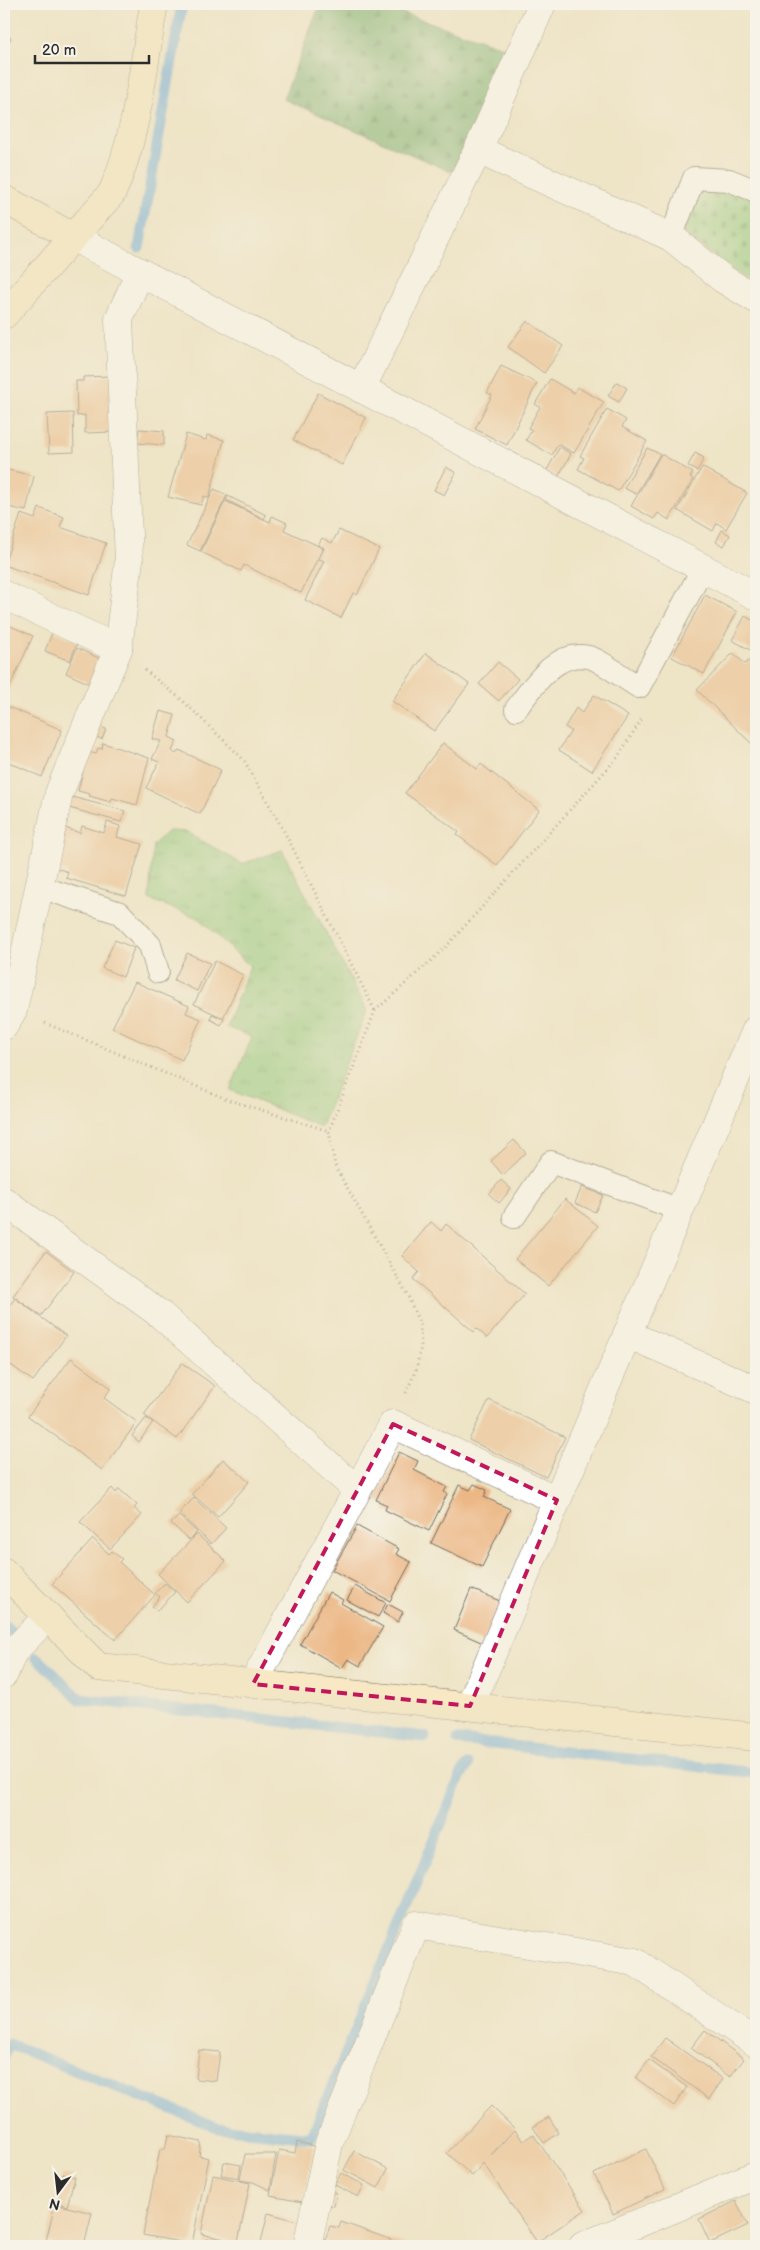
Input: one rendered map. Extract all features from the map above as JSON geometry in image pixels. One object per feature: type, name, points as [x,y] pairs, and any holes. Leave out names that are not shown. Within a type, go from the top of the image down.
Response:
[{"type":"street","points":[[4,315],[112,193],[123,168],[129,145],[154,4]]},
{"type":"street","points":[[361,389],[478,150],[542,4]]},
{"type":"street","points":[[478,150],[671,237],[723,279],[756,299]]},
{"type":"street","points":[[4,199],[756,596]]},
{"type":"street","points":[[8,1018],[40,887],[59,793],[118,649],[129,560],[119,319],[140,272]]},
{"type":"street","points":[[4,595],[118,649]]},
{"type":"street","points":[[470,1706],[756,1030]]},
{"type":"street","points":[[4,1200],[161,1315],[357,1490]]},
{"type":"street","points":[[627,1334],[756,1390]]},
{"type":"street","points":[[253,1684],[393,1424],[557,1500]]},
{"type":"street","points":[[4,1572],[98,1667],[756,1736]]},
{"type":"street","points":[[4,1674],[13,1652],[48,1616]]},
{"type":"street","points":[[307,2246],[329,2143],[416,1925],[635,1962],[756,2043]]},
{"type":"street","points":[[583,2246],[756,2176]]},
{"type":"lane","points":[[671,237],[694,178],[729,180],[756,191]]},
{"type":"lane","points":[[516,709],[537,681],[563,659],[589,656],[639,687],[703,568]]},
{"type":"lane","points":[[40,887],[120,912],[150,945],[158,972]]},
{"type":"lane","points":[[514,1217],[551,1162],[680,1210]]},
{"type":"path","points":[[118,649],[182,700],[244,760],[285,833],[375,1011]]},
{"type":"path","points":[[393,1424],[416,1370],[421,1346],[420,1324],[408,1296],[335,1166],[329,1131],[375,1011],[445,948],[617,758],[648,709],[639,687]]},
{"type":"path","points":[[8,1018],[229,1100],[329,1131]]},
{"type":"highlighted area","points":[[393,1424],[557,1500],[470,1706],[253,1684]]},
{"type":"green space","points":[[320,4],[376,4],[506,48],[452,172],[283,99]]},
{"type":"green space","points":[[697,185],[728,186],[756,198],[756,287],[680,231]]},
{"type":"green space","points":[[168,831],[187,832],[242,864],[282,850],[367,1010],[321,1127],[230,1090],[252,1037],[226,1027],[250,966],[198,918],[149,899],[153,845]]},
{"type":"building","points":[[4,34],[11,38],[4,50]]},
{"type":"building","points":[[527,321],[563,346],[544,373],[508,347]]},
{"type":"building","points":[[501,366],[537,383],[507,445],[475,429],[492,395],[487,393]]},
{"type":"building","points":[[112,376],[113,432],[85,433],[85,415],[77,416],[76,381],[83,381],[83,377]]},
{"type":"building","points":[[550,379],[574,393],[577,387],[604,402],[574,453],[558,444],[552,455],[526,440],[532,430],[528,428],[540,407],[535,404]]},
{"type":"building","points":[[617,382],[627,388],[619,402],[608,396]]},
{"type":"building","points":[[318,393],[366,418],[342,465],[293,440]]},
{"type":"building","points":[[607,409],[626,420],[622,427],[647,441],[618,491],[578,469],[584,458],[580,456]]},
{"type":"building","points":[[73,413],[74,452],[49,453],[47,414]]},
{"type":"building","points":[[139,429],[164,431],[164,445],[137,443]]},
{"type":"building","points":[[186,434],[206,440],[207,435],[224,440],[209,498],[204,496],[201,505],[168,497]]},
{"type":"building","points":[[560,447],[571,454],[558,477],[547,470]]},
{"type":"building","points":[[647,448],[660,454],[636,494],[624,488]]},
{"type":"building","points":[[695,453],[704,458],[697,471],[688,466]]},
{"type":"building","points":[[661,454],[693,473],[690,477],[693,479],[669,520],[658,513],[654,519],[631,506]]},
{"type":"building","points":[[446,467],[456,473],[444,495],[434,490]]},
{"type":"building","points":[[702,467],[747,493],[726,529],[717,523],[713,531],[677,510]]},
{"type":"building","points":[[4,469],[34,476],[26,511],[4,506]]},
{"type":"building","points":[[214,489],[227,495],[200,551],[187,545]]},
{"type":"building","points":[[228,496],[266,515],[264,519],[226,500]]},
{"type":"building","points":[[225,501],[270,522],[272,516],[287,523],[284,530],[323,548],[301,593],[244,565],[241,571],[201,552]]},
{"type":"building","points":[[39,508],[64,517],[60,527],[106,543],[89,595],[4,565],[21,514],[35,519]]},
{"type":"building","points":[[339,530],[379,549],[357,595],[353,593],[341,618],[305,600],[324,561],[319,559],[324,548],[318,545],[322,538],[332,543]]},
{"type":"building","points":[[722,530],[730,535],[724,546],[716,542]]},
{"type":"building","points":[[705,595],[737,612],[704,674],[672,657]]},
{"type":"building","points":[[745,616],[756,622],[756,653],[732,640]]},
{"type":"building","points":[[4,623],[33,636],[6,695],[4,694]]},
{"type":"building","points":[[53,631],[78,641],[70,661],[45,651]]},
{"type":"building","points":[[77,648],[101,659],[90,684],[66,673]]},
{"type":"building","points":[[426,653],[469,684],[434,731],[392,701]]},
{"type":"building","points":[[733,653],[745,664],[750,660],[756,666],[756,748],[697,690]]},
{"type":"building","points":[[498,662],[518,679],[499,701],[479,684]]},
{"type":"building","points":[[594,695],[628,716],[592,771],[559,750],[571,731],[565,727],[576,708],[582,713]]},
{"type":"building","points":[[4,705],[62,730],[42,777],[4,760]]},
{"type":"building","points":[[160,711],[175,715],[169,737],[177,741],[172,751],[176,754],[179,750],[221,770],[200,814],[146,788],[159,762],[152,759],[161,741],[152,739]]},
{"type":"building","points":[[97,725],[106,729],[102,739],[92,736]]},
{"type":"building","points":[[103,743],[149,758],[137,805],[112,798],[111,802],[78,791],[88,752],[96,754],[98,748],[102,749]]},
{"type":"building","points":[[443,743],[477,769],[481,764],[539,810],[497,865],[457,835],[459,832],[405,793]]},
{"type":"building","points":[[72,797],[125,811],[121,822],[69,808]]},
{"type":"building","points":[[107,822],[120,826],[117,837],[142,844],[126,896],[66,878],[68,872],[54,867],[62,827],[80,833],[82,826],[104,833]]},
{"type":"building","points":[[115,940],[134,948],[123,977],[102,968]]},
{"type":"building","points":[[187,953],[210,963],[197,991],[174,980]]},
{"type":"building","points":[[215,961],[243,975],[223,1018],[194,1004]]},
{"type":"building","points":[[135,982],[189,1006],[186,1013],[201,1019],[182,1060],[112,1028]]},
{"type":"building","points":[[212,1014],[224,1019],[221,1025],[210,1019]]},
{"type":"building","points":[[514,1140],[526,1153],[503,1175],[491,1161]]},
{"type":"building","points":[[501,1180],[511,1189],[499,1203],[489,1194]]},
{"type":"building","points":[[582,1187],[603,1195],[595,1212],[575,1203]]},
{"type":"building","points":[[565,1199],[598,1226],[548,1286],[515,1259]]},
{"type":"building","points":[[431,1222],[441,1231],[446,1224],[525,1294],[487,1338],[477,1329],[474,1332],[413,1279],[419,1272],[402,1256]]},
{"type":"building","points":[[46,1251],[74,1272],[41,1316],[13,1296]]},
{"type":"building","points":[[15,1298],[66,1336],[33,1381],[4,1360],[4,1313]]},
{"type":"building","points":[[71,1358],[111,1388],[104,1398],[137,1422],[102,1470],[28,1416]]},
{"type":"building","points":[[182,1363],[215,1386],[177,1439],[144,1415]]},
{"type":"building","points":[[489,1400],[565,1437],[546,1477],[469,1440]]},
{"type":"building","points":[[146,1418],[153,1422],[139,1442],[132,1436]]},
{"type":"building","points":[[399,1452],[418,1461],[414,1470],[447,1487],[444,1492],[447,1494],[429,1531],[385,1510],[387,1505],[376,1500]]},
{"type":"building","points":[[223,1459],[249,1482],[218,1517],[192,1494]]},
{"type":"building","points":[[474,1484],[487,1490],[484,1497],[510,1509],[482,1567],[431,1543],[459,1485],[470,1490]]},
{"type":"building","points":[[112,1488],[116,1493],[119,1489],[137,1505],[134,1508],[142,1515],[110,1549],[80,1522]]},
{"type":"building","points":[[194,1498],[226,1528],[211,1544],[179,1513]]},
{"type":"building","points":[[179,1516],[197,1532],[189,1540],[171,1523]]},
{"type":"building","points":[[357,1526],[399,1549],[396,1554],[411,1562],[390,1601],[332,1570]]},
{"type":"building","points":[[197,1534],[226,1561],[187,1602],[158,1574]]},
{"type":"building","points":[[93,1539],[109,1554],[112,1551],[122,1559],[119,1562],[155,1595],[115,1640],[52,1584]]},
{"type":"building","points":[[165,1583],[175,1592],[157,1611],[152,1606],[160,1597],[155,1593]]},
{"type":"building","points":[[355,1586],[386,1603],[378,1617],[347,1600]]},
{"type":"building","points":[[471,1589],[500,1601],[483,1643],[454,1630]]},
{"type":"building","points":[[329,1592],[343,1600],[341,1603],[383,1627],[360,1666],[348,1659],[342,1668],[300,1644]]},
{"type":"building","points":[[388,1604],[403,1612],[398,1622],[383,1613]]},
{"type":"building","points":[[705,2030],[744,2059],[730,2077],[691,2048]]},
{"type":"building","points":[[665,2038],[723,2079],[709,2099],[651,2057]]},
{"type":"building","points":[[199,2050],[220,2052],[216,2081],[196,2079]]},
{"type":"building","points":[[649,2060],[687,2087],[674,2106],[636,2078]]},
{"type":"building","points":[[491,2106],[515,2129],[491,2155],[515,2130],[523,2141],[533,2134],[585,2210],[537,2242],[483,2163],[472,2176],[447,2153]]},
{"type":"building","points":[[549,2117],[559,2133],[544,2143],[533,2127]]},
{"type":"building","points":[[168,2135],[201,2142],[199,2156],[209,2158],[192,2244],[143,2235],[160,2149],[165,2149]]},
{"type":"building","points":[[297,2142],[314,2146],[303,2202],[270,2196],[279,2150],[295,2153]]},
{"type":"building","points":[[646,2149],[665,2189],[613,2214],[594,2174]]},
{"type":"building","points":[[354,2151],[388,2169],[378,2188],[344,2170]]},
{"type":"building","points":[[245,2154],[276,2154],[270,2190],[253,2182],[240,2180]]},
{"type":"building","points":[[224,2162],[241,2165],[239,2178],[221,2175]]},
{"type":"building","points":[[341,2173],[364,2185],[358,2197],[335,2185]]},
{"type":"building","points":[[63,2174],[75,2177],[67,2206],[55,2202]]},
{"type":"building","points":[[213,2175],[250,2183],[238,2242],[201,2234]]},
{"type":"building","points":[[328,2192],[337,2193],[334,2206],[326,2205]]},
{"type":"building","points":[[736,2201],[748,2225],[710,2243],[699,2219]]},
{"type":"building","points":[[55,2204],[92,2213],[84,2246],[66,2246],[46,2241]]},
{"type":"building","points":[[268,2213],[301,2222],[294,2246],[260,2246]]},
{"type":"building","points":[[341,2222],[409,2246],[323,2246],[330,2226],[339,2228]]},
{"type":"building","points":[[206,2239],[229,2244],[228,2246],[204,2246]]},
{"type":"waterway","points":[[139,248],[182,4]]},
{"type":"waterway","points":[[4,1625],[10,1631]]},
{"type":"waterway","points":[[36,1657],[80,1699],[425,1737]]},
{"type":"waterway","points":[[458,1740],[756,1773]]},
{"type":"waterway","points":[[4,2056],[9,2044],[219,2128],[311,2138],[461,1775],[468,1765]]}]
